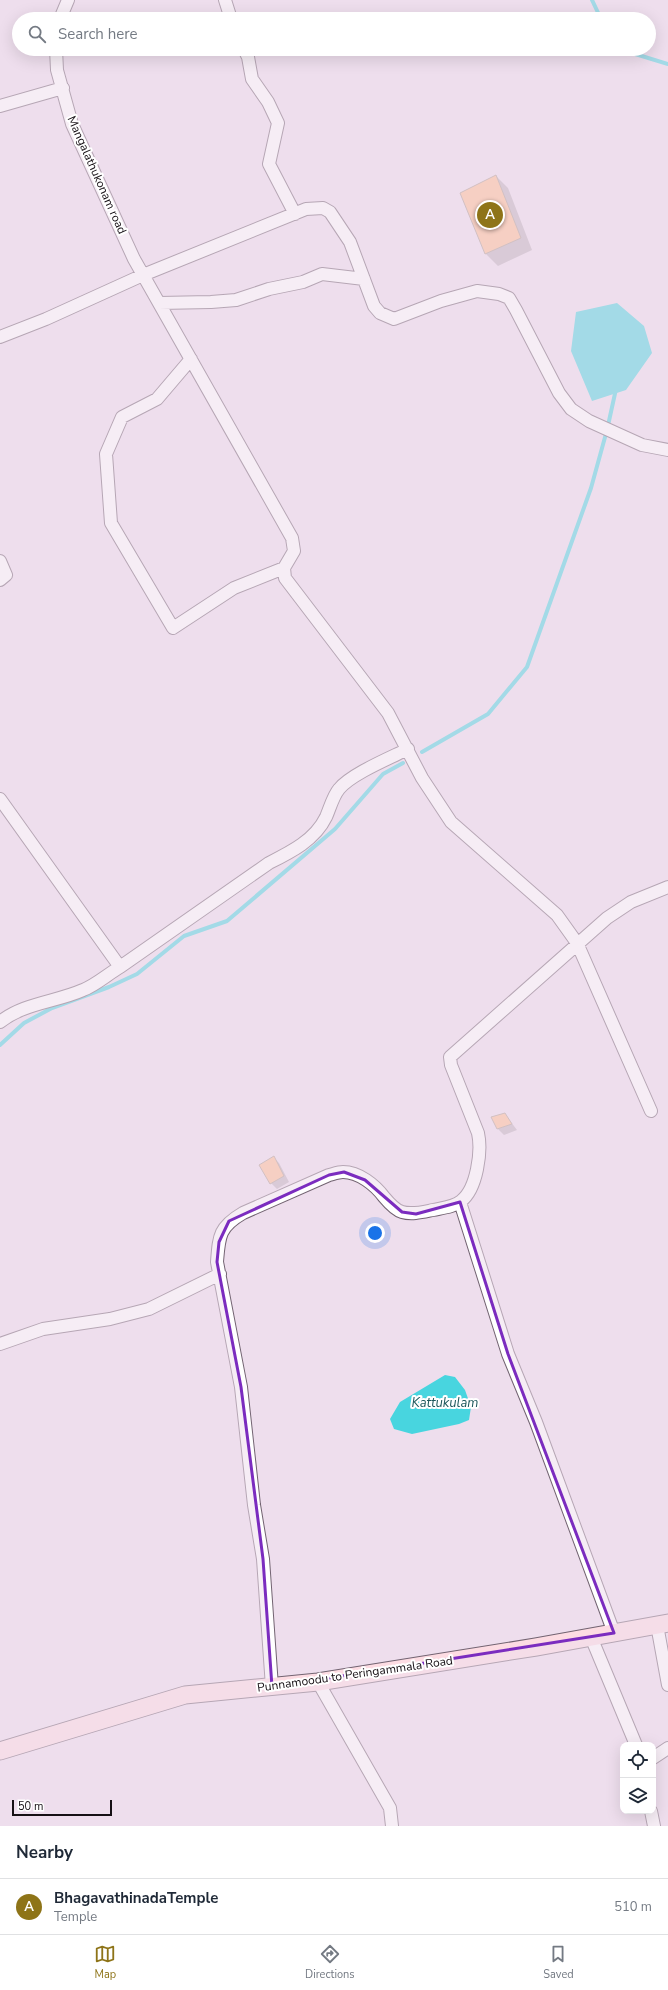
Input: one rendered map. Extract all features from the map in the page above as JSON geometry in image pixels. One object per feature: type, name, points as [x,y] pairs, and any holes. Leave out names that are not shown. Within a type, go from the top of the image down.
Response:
[{"type":"main road","name":"Punnamoodu to Peringammala Road","points":[[0,1751],[185,1695],[272,1688],[318,1682],[662,1624]]},
{"type":"street","points":[[63,12],[68,0]]},
{"type":"street","points":[[225,0],[229,12]]},
{"type":"street","name":"Mangalathukonam road","points":[[56,56],[57,70],[72,124],[124,238],[143,275],[292,538],[294,551],[284,568]]},
{"type":"street","points":[[248,56],[252,79],[268,102],[278,123],[269,164],[295,214]]},
{"type":"street","points":[[0,106],[63,88]]},
{"type":"street","points":[[0,337],[46,319],[143,275],[295,214],[314,207],[324,208],[330,212],[350,242],[359,279],[374,306],[380,312],[394,319],[441,301],[477,292],[499,294],[509,298],[558,393],[571,409],[588,422],[642,445],[668,450]]},
{"type":"street","points":[[159,303],[236,300],[268,289],[303,282],[322,274],[359,279]]},
{"type":"street","points":[[191,359],[157,399],[122,417],[106,454],[110,523],[173,628],[234,588],[284,568],[285,578],[294,592],[388,713],[422,778],[451,822],[557,915],[577,943],[650,1112]]},
{"type":"street","points":[[0,561],[6,575],[0,580]]},
{"type":"street","points":[[0,1022],[7,1016],[27,1007],[85,990],[270,863],[292,852],[314,835],[325,819],[338,789],[353,778],[408,749]]},
{"type":"street","points":[[0,798],[120,967]]},
{"type":"street","points":[[272,1688],[263,1559],[254,1505],[241,1386],[217,1262],[219,1242],[222,1231],[229,1221],[243,1213],[328,1175],[344,1172],[365,1180],[379,1191],[393,1207],[402,1212],[416,1214],[449,1207],[460,1202],[470,1191],[480,1154],[480,1143],[478,1132],[451,1065],[450,1057],[607,918],[631,902],[668,887]]},
{"type":"street","points":[[460,1202],[508,1354],[536,1422],[614,1633]]},
{"type":"street","points":[[0,1344],[43,1330],[110,1319],[149,1309],[220,1274]]},
{"type":"street","points":[[662,1624],[668,1685]]},
{"type":"street","points":[[591,1637],[635,1742]]},
{"type":"street","points":[[318,1682],[390,1808],[392,1826]]},
{"type":"street","points":[[656,1756],[668,1748]]},
{"type":"street","points":[[652,1814],[654,1826]]},
{"type":"highlighted area","points":[[344,1172],[365,1180],[402,1212],[416,1214],[460,1202],[508,1354],[614,1633],[272,1687],[263,1559],[241,1387],[217,1262],[219,1242],[229,1221],[329,1175]]},
{"type":"water","points":[[617,303],[644,326],[652,353],[626,390],[592,401],[571,351],[576,312]]},
{"type":"water","name":"Kattukulam","points":[[445,1375],[455,1377],[465,1390],[471,1407],[469,1420],[459,1424],[412,1434],[394,1429],[390,1419],[400,1402]]},
{"type":"building","points":[[496,175],[521,238],[485,254],[460,193]]},
{"type":"building","points":[[505,1113],[512,1124],[497,1129],[491,1117]]},
{"type":"building","points":[[274,1156],[284,1176],[270,1184],[259,1165]]},
{"type":"waterway","points":[[592,0],[598,12]]},
{"type":"waterway","points":[[642,56],[668,64]]},
{"type":"waterway","points":[[422,752],[488,714],[527,667],[591,488],[607,430],[616,389]]},
{"type":"waterway","points":[[0,1045],[24,1023],[52,1008],[109,987],[137,974],[184,936],[227,921],[335,829],[383,774],[403,763]]},
{"type":"place","name":"BhagavathinadaTemple","points":[[490,215]]}]
